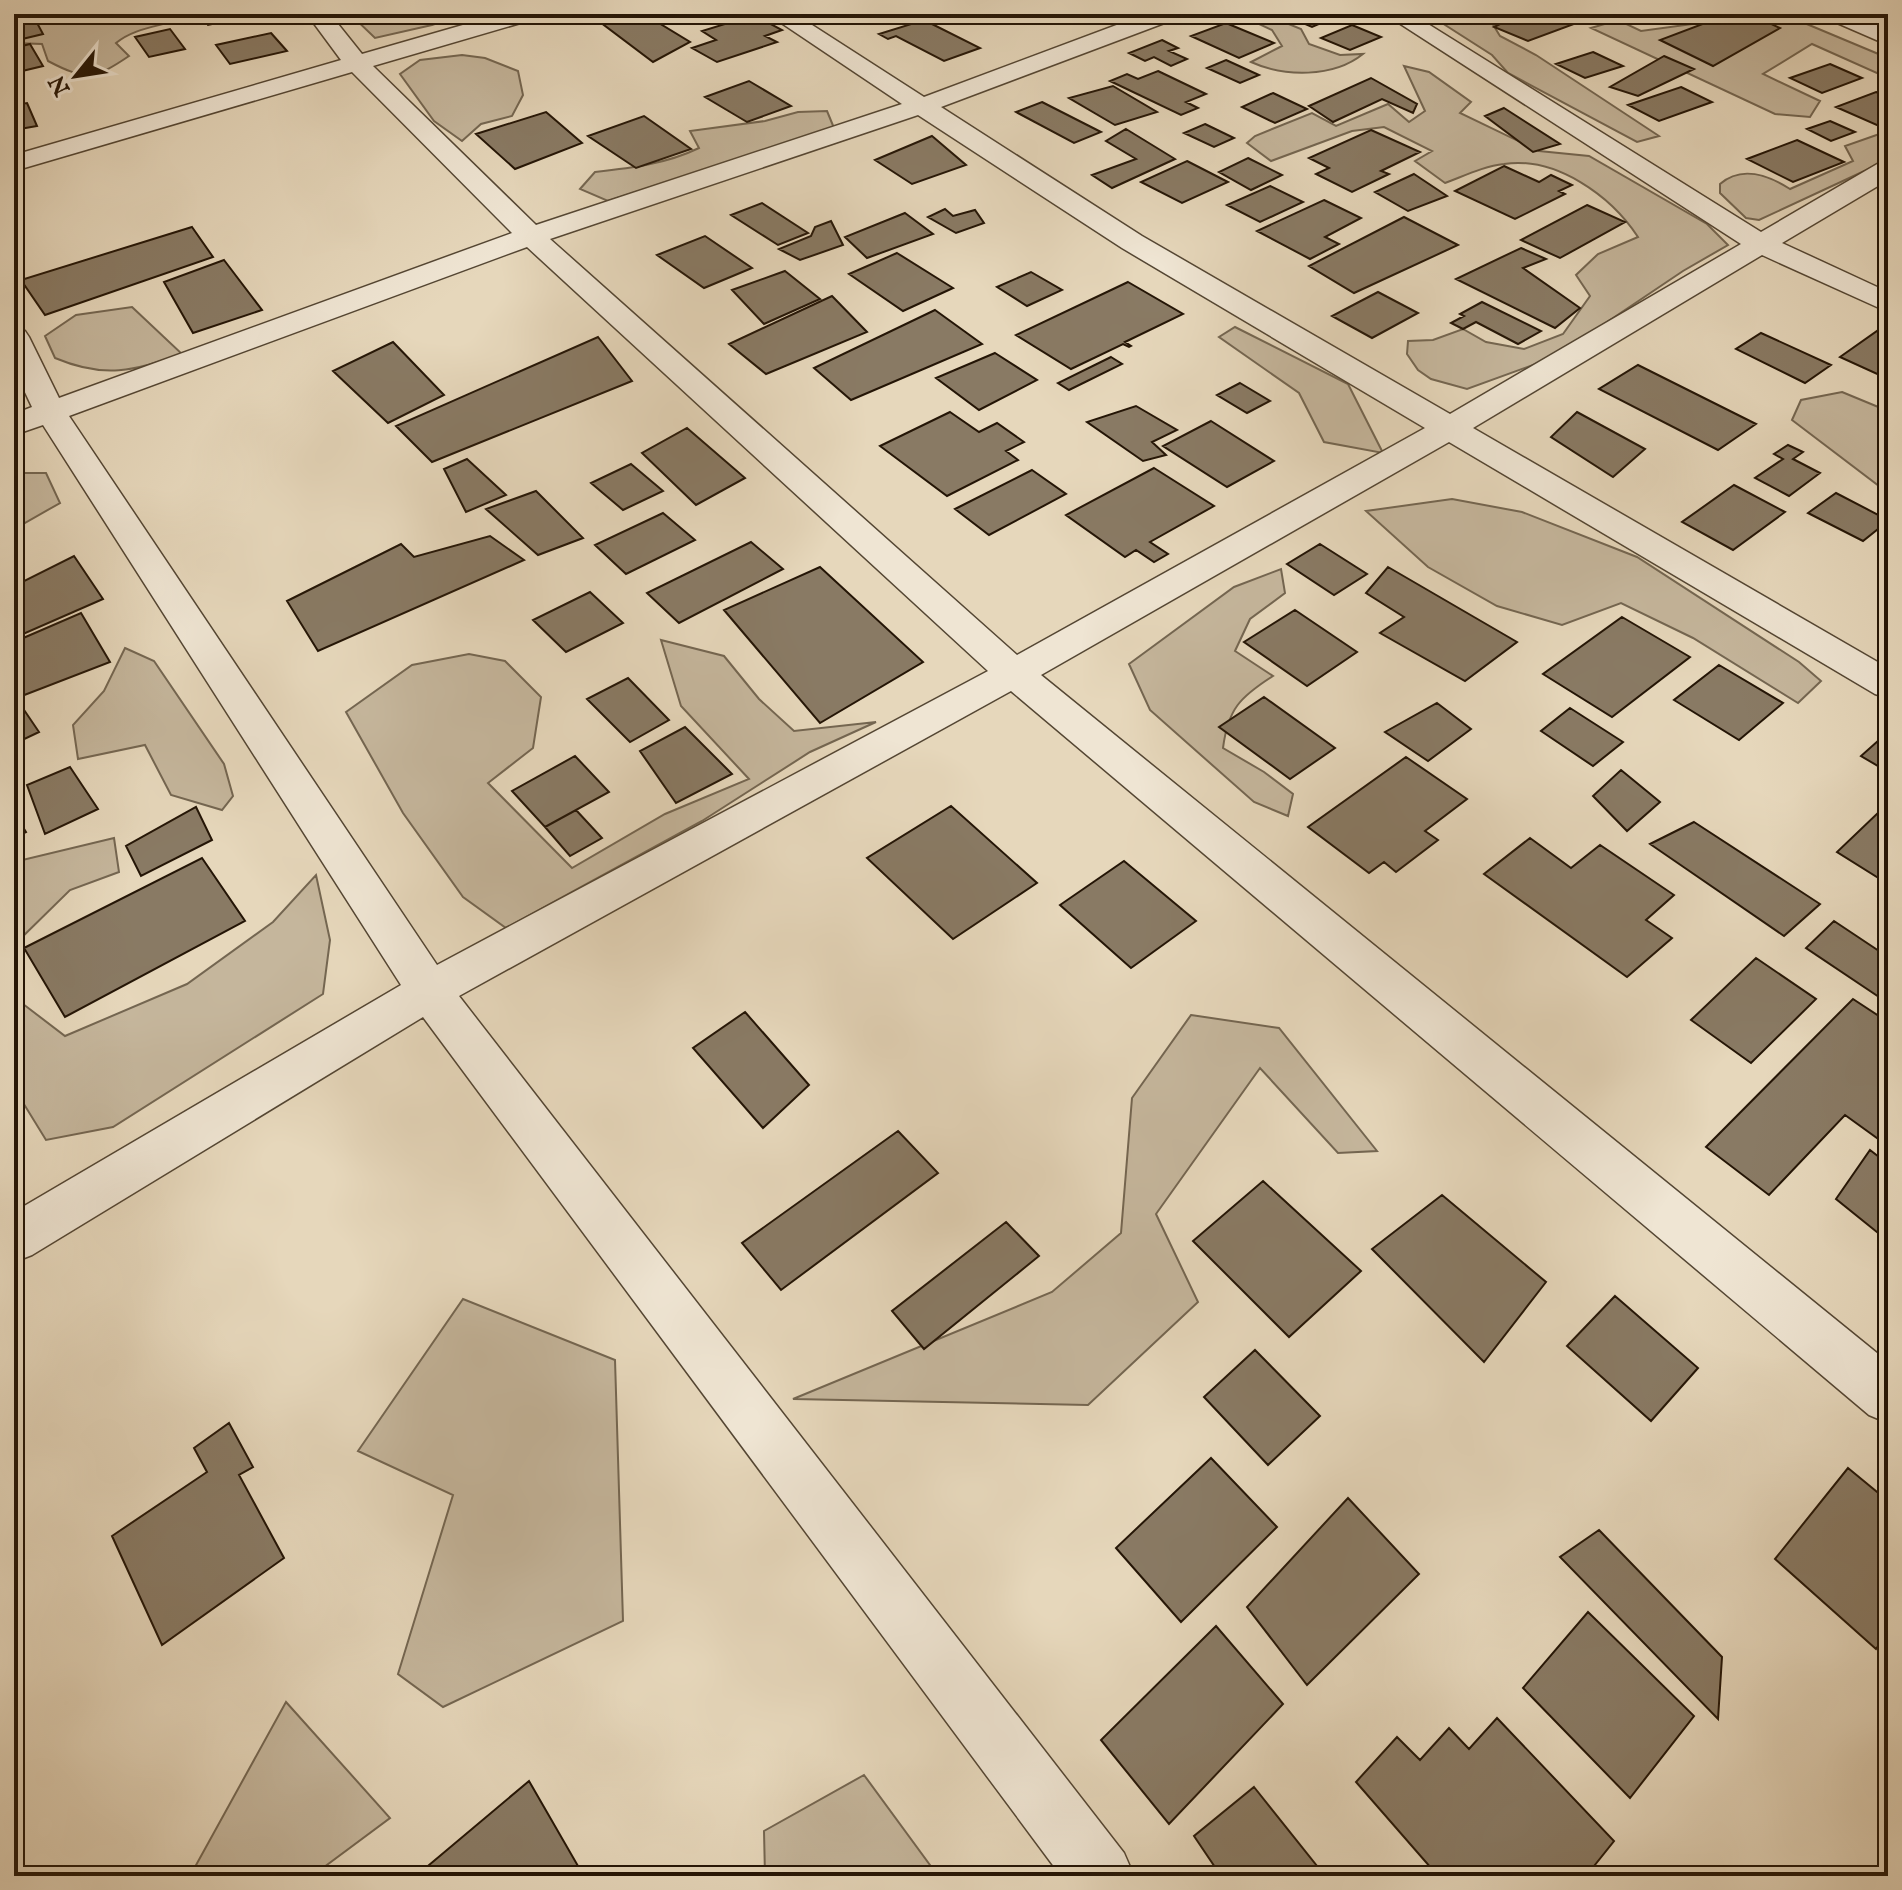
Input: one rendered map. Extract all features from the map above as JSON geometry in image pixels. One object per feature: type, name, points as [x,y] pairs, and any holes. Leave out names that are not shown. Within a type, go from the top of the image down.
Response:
[{"type":"street","points":[[318,14],[356,63],[531,236],[1014,673],[1888,1396]]},
{"type":"street","points":[[14,163],[526,14]]},
{"type":"street","points":[[779,14],[1132,242],[1888,685]]},
{"type":"street","points":[[32,418],[531,236],[924,105],[1167,14]]},
{"type":"street","points":[[1396,14],[1758,243],[1888,303]]},
{"type":"street","points":[[1836,14],[1888,38]]},
{"type":"street","points":[[14,1239],[429,991],[1014,673],[1449,428],[1888,169]]},
{"type":"street","points":[[14,337],[32,418],[429,991],[1101,1876]]},
{"type":"shaded area","points":[[14,14],[79,14],[94,18],[192,14],[125,37],[116,43],[129,56],[90,75],[72,72],[48,61],[42,44],[14,43]]},
{"type":"shaded area","points":[[350,14],[463,14],[432,25],[375,38]]},
{"type":"shaded area","points":[[1264,14],[1301,29],[1309,44],[1340,55],[1363,54],[1337,67],[1308,73],[1264,67],[1251,62],[1282,46],[1272,30],[1242,16]]},
{"type":"shaded area","points":[[1428,14],[1492,14],[1489,18],[1500,36],[1536,55],[1659,136],[1637,142],[1508,73],[1492,55]]},
{"type":"shaded area","points":[[1790,17],[1888,58],[1888,78],[1812,44],[1763,74],[1820,101],[1810,117],[1775,114],[1591,28],[1618,20],[1641,31],[1707,22],[1735,31]]},
{"type":"shaded area","points":[[462,55],[485,58],[518,71],[523,95],[512,116],[481,124],[462,141],[434,121],[400,74],[420,60]]},
{"type":"shaded area","points":[[1404,66],[1429,72],[1471,102],[1460,113],[1539,151],[1589,156],[1707,224],[1728,245],[1683,271],[1555,357],[1467,389],[1431,379],[1418,370],[1407,354],[1408,341],[1433,340],[1463,329],[1486,342],[1524,349],[1563,334],[1590,296],[1576,275],[1598,254],[1638,237],[1613,207],[1580,182],[1562,173],[1524,163],[1504,164],[1445,183],[1415,161],[1432,151],[1384,127],[1352,131],[1271,161],[1247,143],[1255,136],[1312,113],[1336,126],[1388,104],[1409,122],[1425,111]]},
{"type":"shaded area","points":[[827,111],[834,128],[608,201],[580,189],[595,172],[661,162],[699,148],[690,131],[765,121],[798,112]]},
{"type":"shaded area","points":[[1888,131],[1888,160],[1759,220],[1746,218],[1720,193],[1720,184],[1728,178],[1746,174],[1764,176],[1790,189],[1853,161],[1845,146]]},
{"type":"shaded area","points":[[132,307],[182,354],[149,365],[119,370],[89,369],[55,358],[45,336],[76,315]]},
{"type":"shaded area","points":[[1235,327],[1348,384],[1383,453],[1324,442],[1299,393],[1219,337]]},
{"type":"shaded area","points":[[1842,392],[1888,411],[1888,488],[1879,486],[1792,420],[1801,400]]},
{"type":"shaded area","points":[[14,473],[46,473],[60,503],[16,528]]},
{"type":"shaded area","points":[[1452,499],[1522,512],[1637,557],[1799,662],[1821,681],[1798,703],[1693,638],[1621,603],[1562,625],[1497,606],[1428,567],[1366,511]]},
{"type":"shaded area","points":[[1281,569],[1285,593],[1250,619],[1235,651],[1273,676],[1238,705],[1228,723],[1223,748],[1264,772],[1293,794],[1288,816],[1254,802],[1150,710],[1129,664],[1234,587]]},
{"type":"shaded area","points":[[661,640],[724,656],[759,699],[794,731],[876,722],[810,752],[702,821],[506,928],[463,897],[403,813],[346,712],[412,665],[469,654],[505,661],[541,697],[533,748],[488,783],[572,868],[665,814],[749,779],[681,706]]},
{"type":"shaded area","points":[[125,648],[154,661],[224,764],[233,796],[222,810],[171,795],[145,745],[78,759],[73,725],[104,691]]},
{"type":"shaded area","points":[[114,838],[119,872],[70,890],[14,945],[14,862]]},
{"type":"shaded area","points":[[316,875],[330,940],[323,994],[113,1127],[46,1140],[14,1088],[14,974],[23,1004],[65,1036],[187,984],[273,922]]},
{"type":"shaded area","points":[[1191,1015],[1279,1028],[1377,1151],[1338,1153],[1260,1068],[1156,1214],[1198,1302],[1088,1405],[793,1399],[1052,1292],[1121,1233],[1132,1098]]},
{"type":"shaded area","points":[[463,1299],[615,1360],[623,1621],[443,1707],[398,1674],[453,1495],[358,1451]]},
{"type":"shaded area","points":[[286,1702],[390,1818],[312,1876],[190,1876]]},
{"type":"shaded area","points":[[864,1775],[938,1876],[765,1876],[764,1831]]},
{"type":"building","points":[[200,14],[259,14],[208,25]]},
{"type":"building","points":[[644,14],[690,42],[653,62],[596,19]]},
{"type":"building","points":[[1282,14],[1342,14],[1312,27]]},
{"type":"building","points":[[1520,14],[1564,14],[1582,21],[1528,41],[1494,27]]},
{"type":"building","points":[[1729,14],[1750,14],[1780,28],[1713,66],[1660,40]]},
{"type":"building","points":[[754,15],[782,30],[765,36],[777,42],[717,62],[692,48],[716,40],[702,31]]},
{"type":"building","points":[[924,20],[980,48],[944,61],[896,36],[888,39],[879,34]]},
{"type":"building","points":[[36,21],[43,34],[14,41],[14,26]]},
{"type":"building","points":[[1226,23],[1274,43],[1239,58],[1191,36]]},
{"type":"building","points":[[1352,25],[1381,37],[1350,50],[1321,38]]},
{"type":"building","points":[[170,29],[185,49],[149,57],[135,37]]},
{"type":"building","points":[[271,33],[287,51],[230,64],[216,45]]},
{"type":"building","points":[[1162,40],[1178,48],[1169,51],[1187,59],[1171,66],[1154,57],[1145,61],[1129,53]]},
{"type":"building","points":[[30,44],[43,66],[14,73],[14,48]]},
{"type":"building","points":[[1593,52],[1623,66],[1585,78],[1556,64]]},
{"type":"building","points":[[1664,56],[1694,69],[1638,96],[1610,87]]},
{"type":"building","points":[[1226,60],[1259,75],[1240,83],[1207,68]]},
{"type":"building","points":[[1830,64],[1862,78],[1822,93],[1790,78]]},
{"type":"building","points":[[1158,71],[1206,94],[1186,102],[1198,108],[1181,115],[1110,81],[1127,74],[1138,79]]},
{"type":"building","points":[[1371,78],[1417,104],[1413,113],[1382,99],[1333,122],[1309,106]]},
{"type":"building","points":[[749,81],[791,106],[747,122],[705,97]]},
{"type":"building","points":[[1113,86],[1157,112],[1115,125],[1069,98]]},
{"type":"building","points":[[1681,87],[1712,102],[1659,121],[1628,105]]},
{"type":"building","points":[[1876,92],[1888,97],[1888,123],[1879,126],[1836,107]]},
{"type":"building","points":[[1273,93],[1307,109],[1275,123],[1242,107]]},
{"type":"building","points":[[1042,102],[1101,132],[1074,143],[1016,112]]},
{"type":"building","points":[[27,103],[37,126],[14,130],[14,105]]},
{"type":"building","points":[[1504,108],[1560,144],[1533,152],[1485,116]]},
{"type":"building","points":[[546,112],[582,143],[515,169],[476,134]]},
{"type":"building","points":[[644,116],[691,149],[636,168],[588,136]]},
{"type":"building","points":[[1830,121],[1855,132],[1831,141],[1807,129]]},
{"type":"building","points":[[1205,124],[1234,138],[1214,147],[1184,133]]},
{"type":"building","points":[[1126,129],[1175,159],[1112,188],[1092,175],[1136,159],[1106,141]]},
{"type":"building","points":[[1371,130],[1420,152],[1381,171],[1389,174],[1352,192],[1316,174],[1329,168],[1309,158]]},
{"type":"building","points":[[932,136],[966,165],[912,184],[875,160]]},
{"type":"building","points":[[1797,140],[1844,162],[1793,182],[1747,159]]},
{"type":"building","points":[[1248,158],[1282,175],[1251,190],[1219,172]]},
{"type":"building","points":[[1187,161],[1228,182],[1182,203],[1141,182]]},
{"type":"building","points":[[1504,166],[1539,182],[1551,175],[1572,185],[1559,191],[1565,194],[1515,219],[1455,191]]},
{"type":"building","points":[[1414,174],[1447,196],[1408,211],[1375,192]]},
{"type":"building","points":[[1270,186],[1303,202],[1260,222],[1227,205]]},
{"type":"building","points":[[1324,200],[1361,218],[1325,237],[1339,244],[1310,259],[1257,231]]},
{"type":"building","points":[[762,203],[808,233],[778,245],[731,215]]},
{"type":"building","points":[[1587,205],[1625,222],[1560,258],[1521,240]]},
{"type":"building","points":[[945,209],[953,216],[975,210],[984,223],[956,233],[928,217]]},
{"type":"building","points":[[905,213],[933,234],[867,258],[845,237]]},
{"type":"building","points":[[1404,217],[1458,245],[1354,293],[1309,266]]},
{"type":"building","points":[[831,221],[843,245],[800,260],[779,249],[811,236],[815,227]]},
{"type":"building","points":[[192,227],[213,257],[45,315],[21,280]]},
{"type":"building","points":[[705,236],[752,268],[704,288],[657,255]]},
{"type":"building","points":[[1521,248],[1546,259],[1523,268],[1580,308],[1555,328],[1456,279]]},
{"type":"building","points":[[897,253],[953,288],[903,311],[849,274]]},
{"type":"building","points":[[224,260],[262,310],[193,333],[164,282]]},
{"type":"building","points":[[785,271],[820,299],[764,324],[732,290]]},
{"type":"building","points":[[1031,272],[1062,290],[1027,306],[997,287]]},
{"type":"building","points":[[1128,282],[1183,314],[1125,342],[1129,347],[1123,344],[1071,369],[1016,335]]},
{"type":"building","points":[[1378,292],[1418,313],[1372,338],[1332,316]]},
{"type":"building","points":[[832,296],[867,332],[766,374],[729,344]]},
{"type":"building","points":[[1482,302],[1541,331],[1518,344],[1476,322],[1463,329],[1451,323],[1464,316],[1460,314]]},
{"type":"building","points":[[935,310],[982,344],[851,400],[814,368]]},
{"type":"building","points":[[1877,331],[1888,336],[1886,378],[1840,357]]},
{"type":"building","points":[[1761,333],[1831,365],[1805,383],[1736,349]]},
{"type":"building","points":[[598,337],[632,381],[432,462],[396,426]]},
{"type":"building","points":[[393,342],[444,395],[388,423],[333,371]]},
{"type":"building","points":[[995,353],[1037,380],[979,410],[936,378]]},
{"type":"building","points":[[1111,357],[1122,364],[1069,390],[1058,383]]},
{"type":"building","points":[[1638,365],[1756,424],[1718,450],[1599,389]]},
{"type":"building","points":[[1240,383],[1270,401],[1247,413],[1217,395]]},
{"type":"building","points":[[1136,406],[1177,430],[1152,442],[1166,455],[1143,461],[1087,422]]},
{"type":"building","points":[[950,412],[979,432],[997,423],[1024,442],[1006,451],[1018,460],[947,496],[880,446]]},
{"type":"building","points":[[1577,412],[1645,449],[1613,477],[1551,437]]},
{"type":"building","points":[[1211,421],[1274,461],[1227,487],[1163,446]]},
{"type":"building","points":[[687,428],[745,478],[696,505],[642,453]]},
{"type":"building","points":[[1788,445],[1803,452],[1793,459],[1820,473],[1789,496],[1755,478],[1783,459],[1774,454]]},
{"type":"building","points":[[467,459],[506,495],[466,512],[444,469]]},
{"type":"building","points":[[631,464],[663,491],[623,510],[591,483]]},
{"type":"building","points":[[1154,468],[1214,506],[1150,542],[1168,554],[1154,562],[1136,550],[1125,557],[1066,515]]},
{"type":"building","points":[[1032,470],[1066,494],[989,535],[955,509]]},
{"type":"building","points":[[1734,485],[1785,512],[1733,550],[1682,522]]},
{"type":"building","points":[[536,491],[583,538],[538,555],[486,509]]},
{"type":"building","points":[[1836,493],[1888,521],[1863,541],[1808,513]]},
{"type":"building","points":[[663,513],[695,540],[626,574],[595,545]]},
{"type":"building","points":[[490,536],[524,560],[318,651],[287,601],[401,544],[414,557]]},
{"type":"building","points":[[751,542],[783,569],[679,623],[647,593]]},
{"type":"building","points":[[1320,544],[1367,574],[1334,595],[1287,564]]},
{"type":"building","points":[[74,556],[103,599],[14,638],[14,586]]},
{"type":"building","points":[[820,567],[923,662],[820,723],[724,610]]},
{"type":"building","points":[[1388,567],[1517,642],[1465,681],[1380,633],[1404,617],[1366,593]]},
{"type":"building","points":[[590,592],[623,623],[566,652],[533,620]]},
{"type":"building","points":[[1295,610],[1357,652],[1307,686],[1244,642]]},
{"type":"building","points":[[81,613],[110,662],[14,699],[14,642]]},
{"type":"building","points":[[1622,617],[1690,657],[1612,717],[1543,674]]},
{"type":"building","points":[[1719,665],[1783,703],[1739,740],[1674,700]]},
{"type":"building","points":[[628,678],[669,720],[630,742],[587,699]]},
{"type":"building","points":[[1264,697],[1335,748],[1290,779],[1219,727]]},
{"type":"building","points":[[18,701],[39,732],[14,744],[14,702]]},
{"type":"building","points":[[1437,703],[1471,729],[1428,761],[1385,732]]},
{"type":"building","points":[[1570,708],[1623,742],[1593,766],[1541,731]]},
{"type":"building","points":[[685,727],[732,774],[676,803],[640,751]]},
{"type":"building","points":[[1888,732],[1888,772],[1861,756]]},
{"type":"building","points":[[575,756],[609,792],[545,827],[512,791]]},
{"type":"building","points":[[1406,757],[1467,799],[1425,831],[1438,840],[1396,872],[1384,862],[1369,873],[1308,827]]},
{"type":"building","points":[[70,767],[98,809],[45,834],[27,785]]},
{"type":"building","points":[[1621,770],[1660,802],[1627,831],[1593,796]]},
{"type":"building","points":[[951,806],[1037,883],[953,939],[867,858]]},
{"type":"building","points":[[196,807],[212,840],[141,876],[126,846]]},
{"type":"building","points":[[576,810],[602,838],[570,856],[545,827]]},
{"type":"building","points":[[1881,810],[1888,815],[1888,884],[1837,852]]},
{"type":"building","points":[[14,812],[26,832],[14,838]]},
{"type":"building","points":[[1694,822],[1820,904],[1784,936],[1650,844]]},
{"type":"building","points":[[1530,838],[1571,868],[1600,845],[1674,895],[1646,920],[1672,938],[1627,977],[1484,874]]},
{"type":"building","points":[[202,858],[245,921],[65,1017],[24,948]]},
{"type":"building","points":[[1124,861],[1196,921],[1131,968],[1060,905]]},
{"type":"building","points":[[1834,921],[1888,957],[1888,993],[1882,999],[1806,948]]},
{"type":"building","points":[[1756,958],[1816,999],[1751,1063],[1691,1020]]},
{"type":"building","points":[[1853,999],[1888,1022],[1888,1146],[1845,1115],[1769,1195],[1706,1147]]},
{"type":"building","points":[[745,1012],[809,1085],[763,1128],[693,1048]]},
{"type":"building","points":[[898,1131],[938,1173],[781,1290],[742,1243]]},
{"type":"building","points":[[1870,1150],[1888,1164],[1888,1241],[1836,1199]]},
{"type":"building","points":[[1263,1181],[1361,1271],[1289,1337],[1193,1241]]},
{"type":"building","points":[[1442,1195],[1546,1282],[1484,1362],[1372,1249]]},
{"type":"building","points":[[1006,1222],[1039,1256],[924,1349],[892,1311]]},
{"type":"building","points":[[1615,1296],[1698,1368],[1651,1421],[1567,1346]]},
{"type":"building","points":[[1255,1350],[1320,1416],[1268,1465],[1204,1397]]},
{"type":"building","points":[[229,1423],[253,1467],[239,1475],[284,1558],[162,1645],[112,1536],[207,1472],[194,1448]]},
{"type":"building","points":[[1211,1458],[1277,1527],[1181,1622],[1116,1548]]},
{"type":"building","points":[[1848,1468],[1888,1501],[1888,1632],[1876,1649],[1775,1559]]},
{"type":"building","points":[[1348,1498],[1419,1574],[1307,1685],[1247,1607]]},
{"type":"building","points":[[1599,1530],[1722,1657],[1718,1719],[1560,1557]]},
{"type":"building","points":[[1588,1612],[1694,1716],[1630,1798],[1523,1688]]},
{"type":"building","points":[[1216,1626],[1283,1704],[1169,1824],[1101,1740]]},
{"type":"building","points":[[1497,1718],[1614,1841],[1586,1876],[1438,1876],[1356,1782],[1397,1737],[1420,1760],[1449,1728],[1469,1749]]},
{"type":"building","points":[[529,1781],[578,1866],[567,1876],[416,1876]]},
{"type":"building","points":[[1254,1787],[1325,1876],[1221,1876],[1194,1836]]}]
